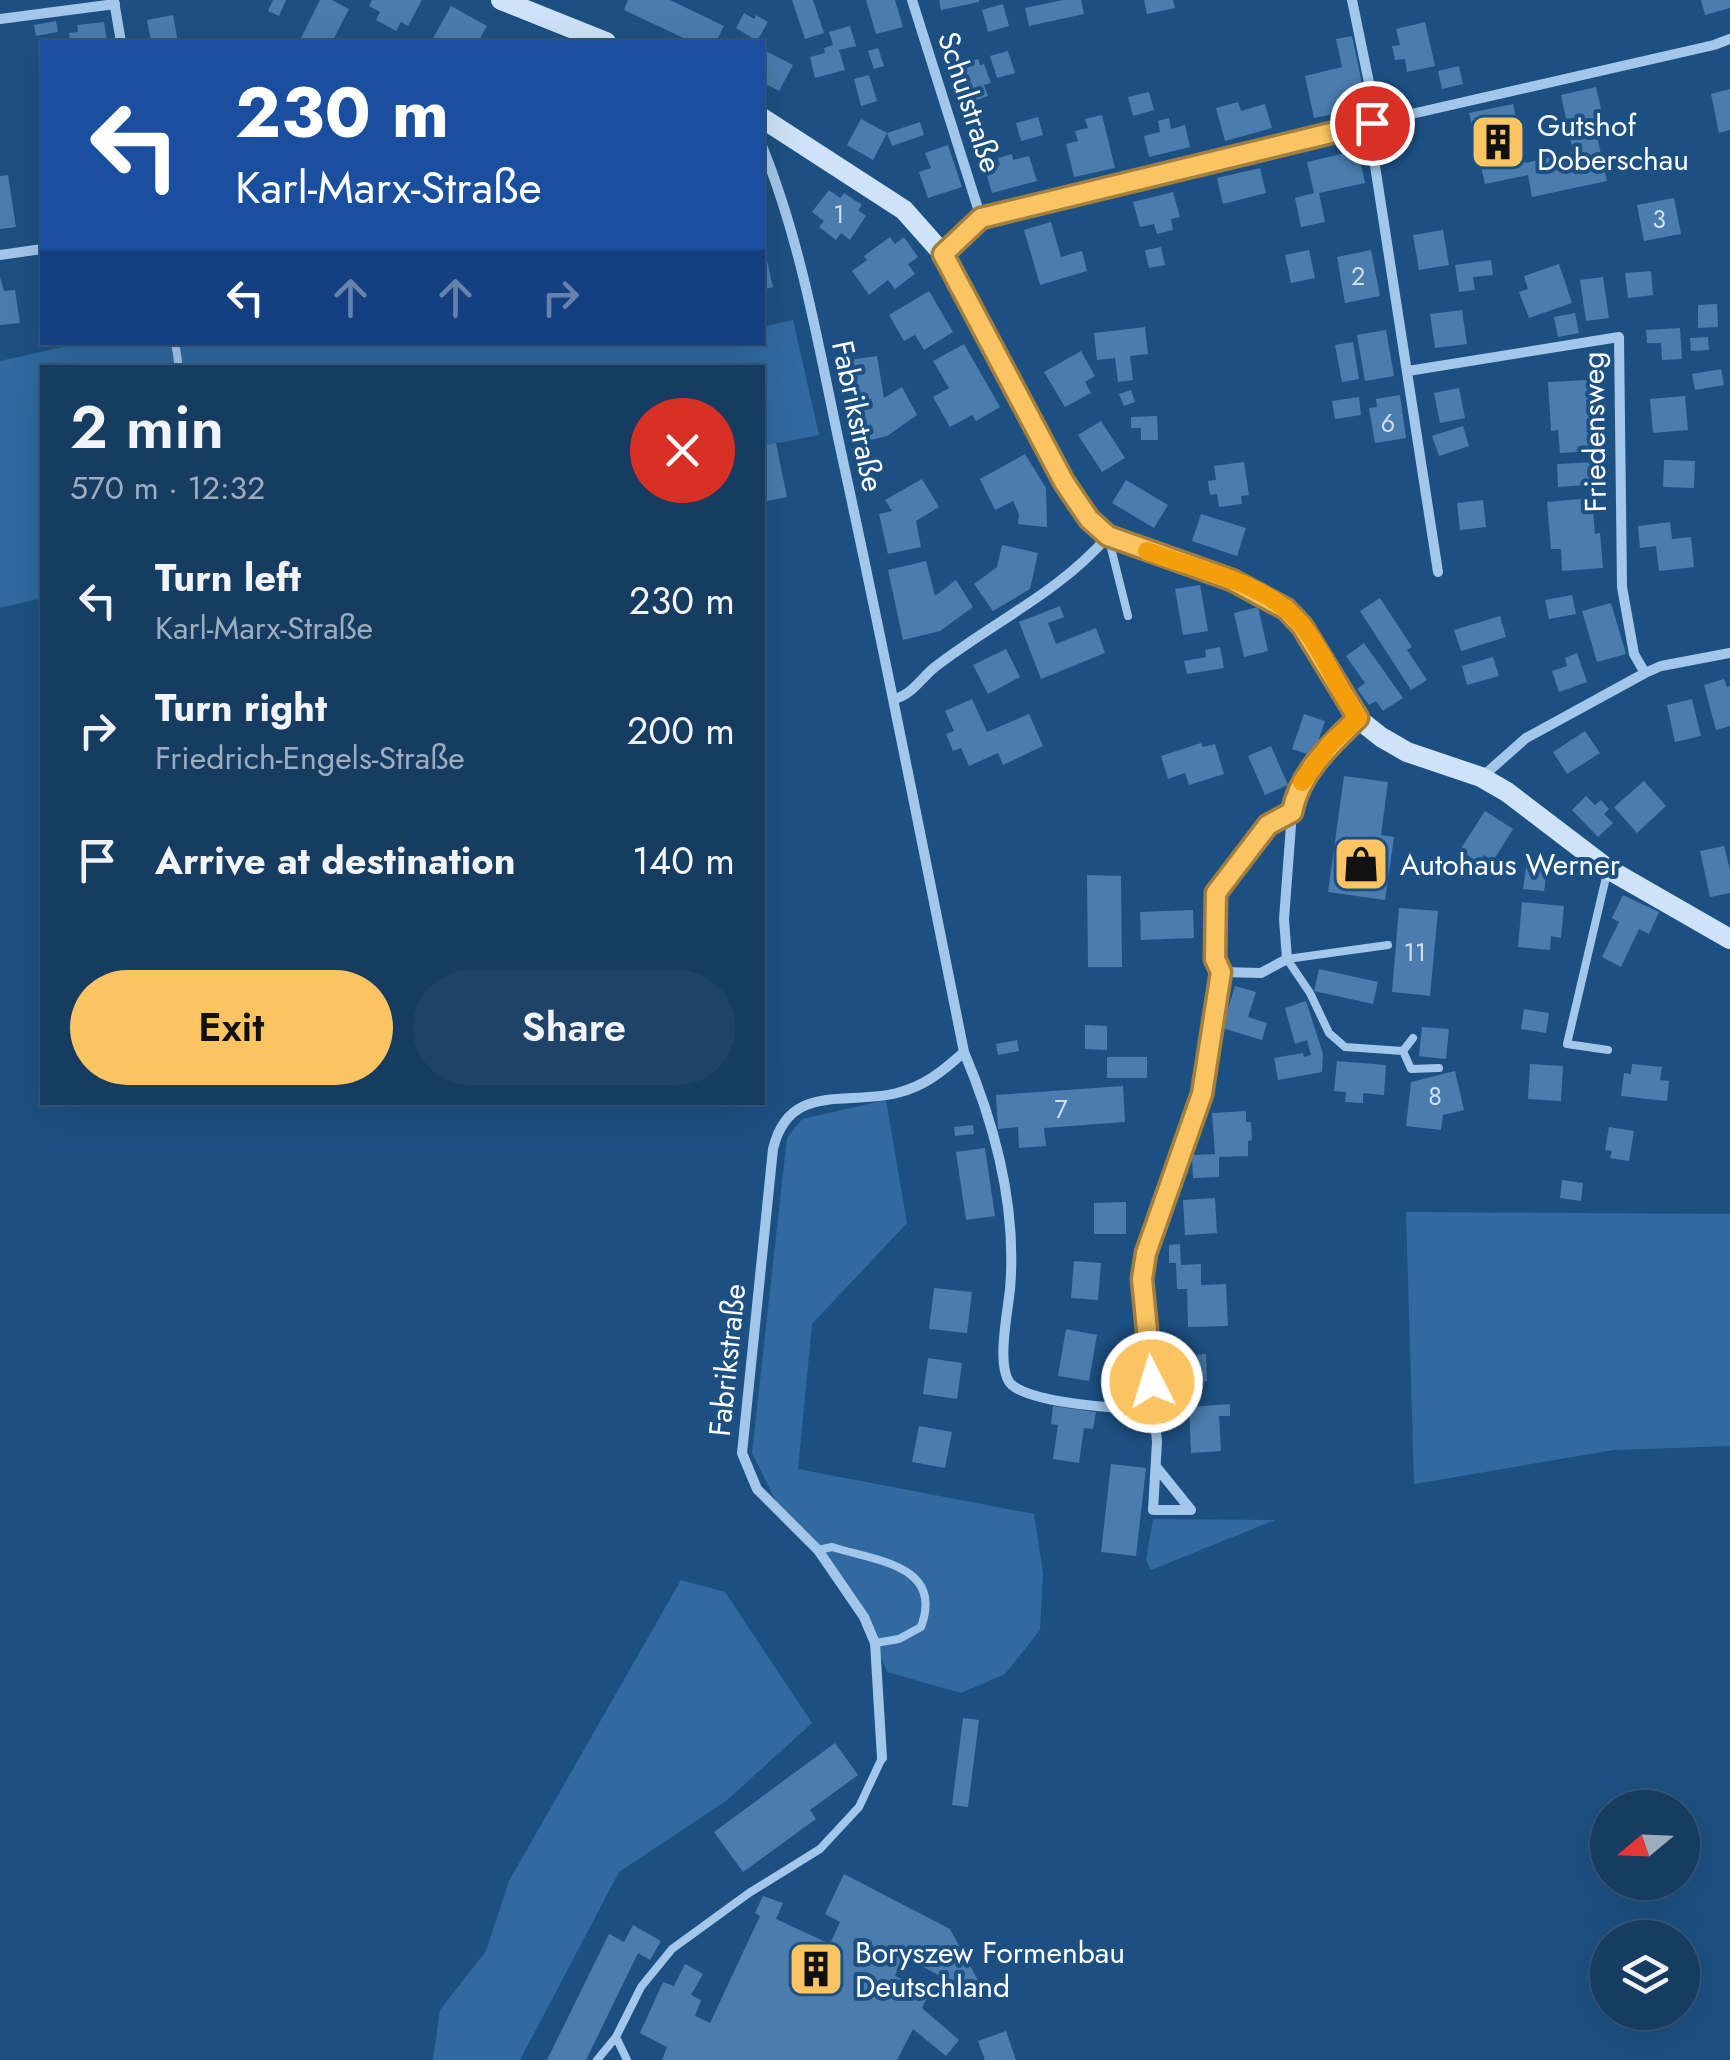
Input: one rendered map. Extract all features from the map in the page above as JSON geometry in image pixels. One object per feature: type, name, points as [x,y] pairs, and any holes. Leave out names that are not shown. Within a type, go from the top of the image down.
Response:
[{"type":"street","points":[[501,0],[601,40]]},
{"type":"street","name":"Schulstraße","points":[[912,0],[981,218]]},
{"type":"street","points":[[1352,0],[1372,102],[1371,140],[1438,572]]},
{"type":"street","points":[[0,18],[114,2],[121,40]]},
{"type":"street","points":[[943,254],[981,218],[1372,123],[1714,46],[1730,39]]},
{"type":"street","points":[[765,122],[904,210],[943,254],[1064,482],[1089,519],[1108,536],[1232,580],[1286,609],[1302,626],[1358,718],[1381,737],[1407,752],[1481,778],[1506,792],[1608,869],[1730,939]]},
{"type":"street","name":"Fabrikstraße","points":[[765,153],[780,190],[812,317],[964,1052],[978,1085],[1002,1168],[1011,1284],[1004,1368],[1009,1383],[1028,1395],[1123,1409],[1153,1409]]},
{"type":"street","points":[[0,256],[40,249]]},
{"type":"street","name":"Friedensweg","points":[[1408,371],[1619,337],[1622,587],[1634,654],[1645,672]]},
{"type":"street","points":[[894,700],[904,697],[934,668],[1077,569],[1108,536]]},
{"type":"street","points":[[1481,778],[1526,738],[1645,672],[1730,654]]},
{"type":"street","points":[[1221,972],[1261,974],[1287,960],[1284,919],[1296,791],[1330,744],[1358,718]]},
{"type":"street","points":[[1158,1469],[1192,1510],[1153,1510],[1158,1469],[1142,1279],[1146,1253],[1202,1094],[1221,972],[1215,959],[1216,893],[1268,825],[1292,812]]},
{"type":"street","name":"Fabrikstraße","points":[[882,1758],[875,1643],[864,1618],[818,1550],[757,1489],[742,1452],[773,1149],[778,1130],[790,1113],[810,1102],[896,1093],[933,1080],[964,1052]]},
{"type":"lane","points":[[1108,536],[1128,616]]},
{"type":"lane","points":[[1608,869],[1567,1044],[1608,1050]]},
{"type":"lane","points":[[1388,944],[1287,960],[1329,1033],[1344,1047],[1403,1051]]},
{"type":"lane","points":[[1403,1051],[1413,1038]]},
{"type":"lane","points":[[1403,1051],[1411,1069],[1440,1068]]},
{"type":"lane","points":[[818,1550],[832,1547],[914,1574],[927,1593],[927,1610],[920,1627],[900,1639],[875,1643]]},
{"type":"lane","name":"Fabrikstraße","points":[[597,2060],[616,2036],[640,1987],[672,1949],[820,1848],[859,1807],[882,1758]]},
{"type":"lane","points":[[616,2036],[626,2060]]},
{"type":"shaded area","points":[[793,320],[819,435],[765,446],[765,365],[40,365],[40,598],[0,608],[0,361],[72,345],[765,345],[765,327]]},
{"type":"shaded area","points":[[886,1100],[907,1223],[812,1324],[798,1469],[1034,1514],[1043,1573],[1040,1630],[1005,1674],[961,1693],[887,1672],[864,1617],[818,1550],[783,1515],[752,1453],[787,1138],[802,1119]]},
{"type":"shaded area","points":[[1406,1212],[1730,1214],[1730,1446],[1614,1450],[1414,1484]]},
{"type":"shaded area","points":[[1153,1519],[1275,1520],[1151,1570],[1146,1560]]},
{"type":"shaded area","points":[[681,1580],[725,1592],[812,1723],[726,1801],[619,1872],[520,2060],[433,2060],[440,2010],[486,1951],[509,1881]]},
{"type":"building","points":[[273,0],[286,0],[279,16],[268,11]]},
{"type":"building","points":[[320,0],[332,0],[349,9],[333,40],[300,40]]},
{"type":"building","points":[[372,0],[422,0],[408,26],[401,22],[396,31],[376,20],[380,12],[369,6]]},
{"type":"building","points":[[628,0],[670,0],[724,26],[717,40],[688,40],[624,10]]},
{"type":"building","points":[[792,0],[813,0],[824,33],[805,39]]},
{"type":"building","points":[[866,0],[895,0],[903,27],[876,34]]},
{"type":"building","points":[[939,0],[979,0],[979,2],[941,10]]},
{"type":"building","points":[[1081,0],[1084,14],[1029,26],[1025,8]]},
{"type":"building","points":[[1144,0],[1173,0],[1175,8],[1147,14]]},
{"type":"building","points":[[1701,0],[1730,0],[1730,8],[1705,15]]},
{"type":"building","points":[[1003,4],[1009,26],[988,32],[982,10]]},
{"type":"building","points":[[451,6],[487,26],[479,40],[432,40]]},
{"type":"building","points":[[744,13],[768,22],[758,40],[736,28]]},
{"type":"building","points":[[173,15],[178,40],[151,40],[147,20]]},
{"type":"building","points":[[56,21],[58,32],[36,36],[34,25]]},
{"type":"building","points":[[104,22],[107,40],[70,40],[69,33],[78,32],[77,25]]},
{"type":"building","points":[[1425,22],[1435,66],[1407,72],[1405,59],[1395,60],[1392,46],[1400,45],[1396,29]]},
{"type":"building","points":[[850,26],[856,46],[839,50],[845,70],[815,78],[810,57],[825,53],[824,48],[833,45],[829,32]]},
{"type":"building","points":[[1352,36],[1367,107],[1314,118],[1305,76],[1342,67],[1336,39]]},
{"type":"building","points":[[878,48],[884,66],[874,69],[868,51]]},
{"type":"building","points":[[765,51],[793,65],[779,91],[765,84]]},
{"type":"building","points":[[1008,51],[1015,73],[997,78],[990,56]]},
{"type":"building","points":[[978,59],[991,83],[984,85],[988,96],[966,104],[954,67]]},
{"type":"building","points":[[1459,66],[1463,84],[1442,89],[1438,71]]},
{"type":"building","points":[[869,75],[877,101],[861,106],[854,79]]},
{"type":"building","name":"Gutshof Doberschau","points":[[1596,87],[1606,130],[1596,132],[1607,181],[1532,197],[1528,175],[1485,184],[1469,113],[1513,104],[1525,163],[1573,152],[1561,95]]},
{"type":"building","points":[[1730,89],[1730,130],[1719,133],[1711,94]]},
{"type":"building","points":[[1149,92],[1154,110],[1133,116],[1128,97]]},
{"type":"building","points":[[1238,102],[1241,111],[1265,104],[1272,128],[1225,141],[1216,108]]},
{"type":"building","points":[[1102,115],[1115,168],[1074,177],[1066,144],[1078,141],[1075,131],[1088,128],[1085,119]]},
{"type":"building","points":[[1038,117],[1043,135],[1021,141],[1016,123]]},
{"type":"building","points":[[1169,118],[1171,129],[1185,125],[1190,147],[1149,157],[1144,136],[1160,132],[1158,121]]},
{"type":"building","points":[[861,119],[887,133],[873,160],[847,145]]},
{"type":"building","points":[[920,122],[924,135],[892,146],[887,133]]},
{"type":"building","points":[[948,145],[962,187],[928,198],[919,172],[931,168],[925,153]]},
{"type":"building","points":[[1358,150],[1365,183],[1319,193],[1325,222],[1301,227],[1295,198],[1314,193],[1307,162]]},
{"type":"building","points":[[1012,154],[1013,160],[1029,156],[1037,181],[992,193],[985,169],[1000,165],[998,158]]},
{"type":"building","points":[[1260,168],[1266,193],[1223,204],[1217,178]]},
{"type":"building","points":[[8,175],[16,227],[0,229],[0,176]]},
{"type":"building","points":[[829,190],[840,198],[844,193],[862,205],[858,210],[866,216],[850,240],[841,233],[836,240],[819,227],[824,221],[812,212]]},
{"type":"building","points":[[1173,192],[1180,217],[1171,219],[1173,230],[1157,234],[1154,224],[1140,227],[1133,202]]},
{"type":"building","points":[[1674,198],[1681,234],[1644,241],[1637,205]]},
{"type":"building","points":[[1051,222],[1061,257],[1082,251],[1087,271],[1040,285],[1024,230]]},
{"type":"building","points":[[1443,230],[1449,265],[1419,270],[1413,235]]},
{"type":"building","points":[[890,237],[895,244],[904,237],[918,257],[908,264],[915,274],[895,289],[888,280],[869,295],[852,271],[867,260],[864,256]]},
{"type":"building","points":[[1161,247],[1165,265],[1149,268],[1145,250]]},
{"type":"building","points":[[1309,250],[1315,278],[1291,283],[1285,255]]},
{"type":"building","points":[[1371,250],[1380,296],[1345,303],[1337,257]]},
{"type":"building","points":[[765,251],[773,287],[765,289]]},
{"type":"building","points":[[1491,260],[1493,275],[1473,277],[1475,290],[1459,292],[1455,265]]},
{"type":"building","points":[[1559,264],[1572,303],[1529,318],[1519,292],[1528,289],[1524,276]]},
{"type":"building","points":[[1651,271],[1653,295],[1628,298],[1625,273]]},
{"type":"building","points":[[0,277],[4,291],[15,290],[20,323],[0,325]]},
{"type":"building","points":[[1603,277],[1609,318],[1586,321],[1580,280]]},
{"type":"building","points":[[929,291],[953,332],[924,350],[915,335],[904,341],[889,315]]},
{"type":"building","points":[[1717,304],[1718,327],[1698,328],[1698,305]]},
{"type":"building","points":[[1462,310],[1467,344],[1435,348],[1430,314]]},
{"type":"building","points":[[1575,313],[1579,333],[1558,337],[1554,317]]},
{"type":"building","points":[[1145,327],[1148,354],[1130,356],[1133,380],[1118,382],[1115,358],[1097,360],[1094,333]]},
{"type":"building","points":[[1680,328],[1682,359],[1662,360],[1661,343],[1647,343],[1646,330]]},
{"type":"building","points":[[1386,330],[1394,376],[1365,381],[1357,335]]},
{"type":"building","points":[[1708,337],[1709,350],[1691,351],[1690,338]]},
{"type":"building","points":[[1353,342],[1359,379],[1342,382],[1335,345]]},
{"type":"building","points":[[964,344],[1000,407],[976,421],[972,415],[950,427],[933,397],[949,388],[933,361]]},
{"type":"building","points":[[1081,351],[1095,376],[1085,382],[1091,393],[1065,407],[1044,372]]},
{"type":"building","points":[[877,356],[884,398],[902,387],[917,415],[887,436],[859,443],[843,361]]},
{"type":"building","points":[[1721,369],[1724,385],[1695,390],[1692,374]]},
{"type":"building","points":[[1588,380],[1590,415],[1596,415],[1599,451],[1560,453],[1558,430],[1551,431],[1548,382]]},
{"type":"building","points":[[1459,388],[1465,418],[1440,423],[1434,393]]},
{"type":"building","points":[[1131,390],[1135,402],[1124,406],[1119,394]]},
{"type":"building","points":[[1400,395],[1406,438],[1375,443],[1369,408],[1377,407],[1376,399]]},
{"type":"building","points":[[1685,396],[1688,430],[1653,433],[1650,399]]},
{"type":"building","points":[[1359,397],[1361,415],[1335,419],[1332,401]]},
{"type":"building","points":[[1157,416],[1158,440],[1141,440],[1141,428],[1131,428],[1131,417]]},
{"type":"building","points":[[1101,421],[1125,458],[1102,472],[1078,435]]},
{"type":"building","points":[[1463,426],[1469,446],[1439,456],[1432,436]]},
{"type":"building","points":[[776,443],[787,497],[765,501],[765,445]]},
{"type":"building","points":[[1025,454],[1046,488],[1047,527],[1018,524],[1019,514],[1013,501],[995,510],[980,479]]},
{"type":"building","points":[[1664,460],[1695,461],[1694,488],[1663,487]]},
{"type":"building","points":[[1244,462],[1249,495],[1241,496],[1242,504],[1219,507],[1217,494],[1210,495],[1208,481],[1216,480],[1214,466]]},
{"type":"building","points":[[1599,462],[1600,484],[1558,487],[1557,464]]},
{"type":"building","points":[[922,479],[939,507],[916,521],[921,547],[888,554],[879,514],[892,511],[885,500]]},
{"type":"building","points":[[1126,480],[1168,505],[1154,528],[1112,503]]},
{"type":"building","points":[[1592,498],[1603,568],[1562,571],[1561,549],[1551,549],[1547,502]]},
{"type":"building","points":[[1483,500],[1486,527],[1460,530],[1457,503]]},
{"type":"building","points":[[1201,514],[1246,528],[1237,556],[1192,541]]},
{"type":"building","points":[[1670,522],[1672,539],[1691,537],[1694,567],[1659,571],[1656,546],[1640,548],[1638,526]]},
{"type":"building","points":[[1002,545],[1038,553],[1030,589],[993,611],[974,584],[997,567]]},
{"type":"building","points":[[926,561],[935,596],[956,580],[973,607],[940,631],[903,640],[888,570]]},
{"type":"building","points":[[1200,585],[1208,631],[1183,635],[1175,589]]},
{"type":"building","points":[[1572,595],[1576,614],[1549,619],[1545,600]]},
{"type":"building","points":[[1380,598],[1412,647],[1407,650],[1427,680],[1411,690],[1360,611]]},
{"type":"building","points":[[1611,603],[1626,654],[1597,662],[1582,611]]},
{"type":"building","points":[[1060,606],[1064,617],[1048,623],[1056,644],[1096,628],[1105,653],[1041,679],[1019,622]]},
{"type":"building","points":[[1258,607],[1268,651],[1244,657],[1234,613]]},
{"type":"building","points":[[1500,616],[1506,637],[1461,651],[1454,630]]},
{"type":"building","points":[[1364,643],[1403,698],[1383,711],[1376,701],[1369,705],[1357,689],[1365,683],[1346,656]]},
{"type":"building","points":[[1220,647],[1224,668],[1187,674],[1184,661],[1206,657],[1205,650]]},
{"type":"building","points":[[1006,649],[1020,677],[988,694],[973,665]]},
{"type":"building","points":[[1577,653],[1587,682],[1559,692],[1552,671],[1567,666],[1565,658]]},
{"type":"building","points":[[1493,657],[1499,676],[1467,685],[1462,666]]},
{"type":"building","points":[[1724,679],[1730,686],[1730,726],[1716,730],[1704,685]]},
{"type":"building","points":[[972,699],[987,732],[1029,714],[1043,746],[1003,765],[998,753],[969,766],[961,748],[953,751],[946,734],[954,731],[945,711]]},
{"type":"building","points":[[1692,699],[1701,736],[1675,742],[1667,705]]},
{"type":"building","points":[[1304,714],[1325,721],[1313,756],[1292,749]]},
{"type":"building","points":[[1585,731],[1600,753],[1567,774],[1553,752]]},
{"type":"building","points":[[1201,743],[1203,747],[1215,744],[1224,774],[1189,785],[1185,773],[1168,779],[1161,756]]},
{"type":"building","points":[[1271,746],[1288,785],[1265,795],[1248,756]]},
{"type":"building","name":"Autohaus Werner","points":[[1344,776],[1388,782],[1381,835],[1394,837],[1385,900],[1328,892]]},
{"type":"building","points":[[1644,781],[1666,806],[1637,833],[1614,807]]},
{"type":"building","points":[[1586,796],[1595,805],[1601,800],[1609,809],[1604,814],[1613,823],[1598,837],[1572,810]]},
{"type":"building","points":[[1485,811],[1513,829],[1493,861],[1484,855],[1479,863],[1460,850]]},
{"type":"building","points":[[1724,846],[1730,893],[1710,897],[1700,851]]},
{"type":"building","points":[[1527,862],[1548,865],[1544,891],[1523,889]]},
{"type":"building","points":[[1087,875],[1121,876],[1122,967],[1088,967]]},
{"type":"building","points":[[1623,895],[1659,912],[1649,934],[1639,929],[1621,967],[1602,957],[1619,922],[1612,918]]},
{"type":"building","points":[[1522,902],[1564,906],[1561,938],[1551,936],[1550,950],[1518,947]]},
{"type":"building","points":[[1399,908],[1438,911],[1430,996],[1392,992]]},
{"type":"building","points":[[1193,910],[1194,938],[1141,940],[1140,912]]},
{"type":"building","points":[[1319,969],[1378,982],[1373,1004],[1314,991]]},
{"type":"building","points":[[1235,986],[1256,992],[1248,1017],[1267,1023],[1262,1040],[1222,1028]]},
{"type":"building","points":[[1306,1001],[1323,1054],[1322,1072],[1278,1080],[1274,1058],[1311,1055],[1307,1040],[1295,1044],[1285,1008]]},
{"type":"building","points":[[1524,1009],[1549,1013],[1546,1033],[1521,1029]]},
{"type":"building","points":[[1085,1025],[1107,1026],[1107,1050],[1085,1049]]},
{"type":"building","points":[[1422,1027],[1449,1029],[1446,1059],[1419,1056]]},
{"type":"building","points":[[1017,1040],[1019,1051],[998,1055],[996,1044]]},
{"type":"building","points":[[1107,1057],[1147,1057],[1147,1078],[1107,1078]]},
{"type":"building","points":[[1337,1061],[1386,1065],[1384,1095],[1363,1093],[1363,1103],[1345,1102],[1346,1092],[1334,1091]]},
{"type":"building","points":[[1530,1064],[1563,1066],[1561,1101],[1528,1099]]},
{"type":"building","points":[[1632,1064],[1662,1067],[1660,1080],[1669,1081],[1667,1101],[1621,1096],[1624,1073],[1631,1074]]},
{"type":"building","points":[[1455,1071],[1464,1110],[1443,1115],[1441,1130],[1406,1126],[1411,1082]]},
{"type":"building","points":[[1123,1086],[1125,1122],[1044,1128],[1046,1146],[1019,1148],[1018,1127],[998,1129],[996,1095]]},
{"type":"building","points":[[1246,1111],[1252,1140],[1248,1141],[1248,1156],[1219,1157],[1219,1177],[1193,1178],[1192,1155],[1215,1154],[1212,1113]]},
{"type":"building","points":[[973,1125],[974,1134],[955,1136],[954,1127]]},
{"type":"building","points":[[1609,1127],[1634,1131],[1629,1161],[1610,1158],[1612,1151],[1605,1150]]},
{"type":"building","points":[[985,1148],[995,1216],[966,1220],[956,1152]]},
{"type":"building","points":[[1562,1180],[1583,1183],[1581,1201],[1560,1198]]},
{"type":"building","points":[[1215,1198],[1217,1233],[1185,1235],[1183,1200]]},
{"type":"building","points":[[1126,1202],[1126,1234],[1094,1234],[1094,1203]]},
{"type":"building","points":[[1180,1244],[1181,1265],[1201,1264],[1201,1285],[1226,1284],[1228,1326],[1188,1327],[1187,1289],[1177,1289],[1176,1263],[1169,1263],[1169,1245]]},
{"type":"building","points":[[1074,1261],[1101,1263],[1098,1300],[1071,1298]]},
{"type":"building","points":[[934,1288],[972,1292],[967,1333],[929,1329]]},
{"type":"building","points":[[1066,1329],[1097,1335],[1089,1381],[1058,1376]]},
{"type":"building","points":[[1206,1354],[1207,1381],[1176,1382],[1175,1356]]},
{"type":"building","points":[[928,1358],[962,1363],[957,1399],[923,1394]]},
{"type":"building","points":[[1230,1404],[1230,1416],[1219,1416],[1221,1451],[1191,1453],[1189,1407]]},
{"type":"building","points":[[1053,1406],[1096,1412],[1093,1429],[1084,1428],[1079,1463],[1053,1459],[1058,1425],[1051,1424]]},
{"type":"building","points":[[919,1426],[952,1432],[945,1468],[912,1462]]},
{"type":"building","points":[[1111,1464],[1146,1468],[1136,1556],[1101,1552]]},
{"type":"building","points":[[963,1718],[979,1720],[968,1807],[952,1805]]},
{"type":"building","points":[[835,1743],[858,1775],[810,1810],[816,1819],[743,1872],[714,1832]]},
{"type":"building","name":"Boryszew Formenbau Deutschland","points":[[844,1874],[950,1929],[979,1982],[971,1993],[903,1956],[895,1976],[930,1991],[922,2008],[959,2040],[946,2056],[913,2029],[897,2060],[662,2060],[667,2047],[640,2033],[663,1982],[674,1986],[685,1964],[703,1974],[691,1995],[701,2000],[695,2016],[710,2023],[760,1916],[755,1913],[763,1896],[783,1903],[776,1919],[830,1944],[840,1922],[825,1914]]},
{"type":"building","points":[[633,1925],[661,1941],[650,1960],[638,1953],[586,2060],[547,2060],[609,1934],[624,1942]]},
{"type":"building","points":[[1006,2031],[1016,2060],[985,2060],[978,2041]]},
{"type":"slow traffic","points":[[1147,551],[1232,580],[1286,609],[1302,626],[1358,718],[1330,744],[1302,782]]},
{"type":"place","name":"Gutshof Doberschau","points":[[1498,142]]},
{"type":"place","name":"Autohaus Werner","points":[[1361,864]]},
{"type":"place","name":"Boryszew Formenbau Deutschland","points":[[816,1969]]},
{"type":"route","points":[[1152,1382],[1142,1279],[1146,1253],[1202,1094],[1221,972],[1215,959],[1216,893],[1268,825],[1292,812],[1296,791],[1330,744],[1358,718],[1320,653],[1286,609],[1232,580],[1108,536],[1089,519],[1064,482],[943,254],[981,218],[1372,123]]}]
